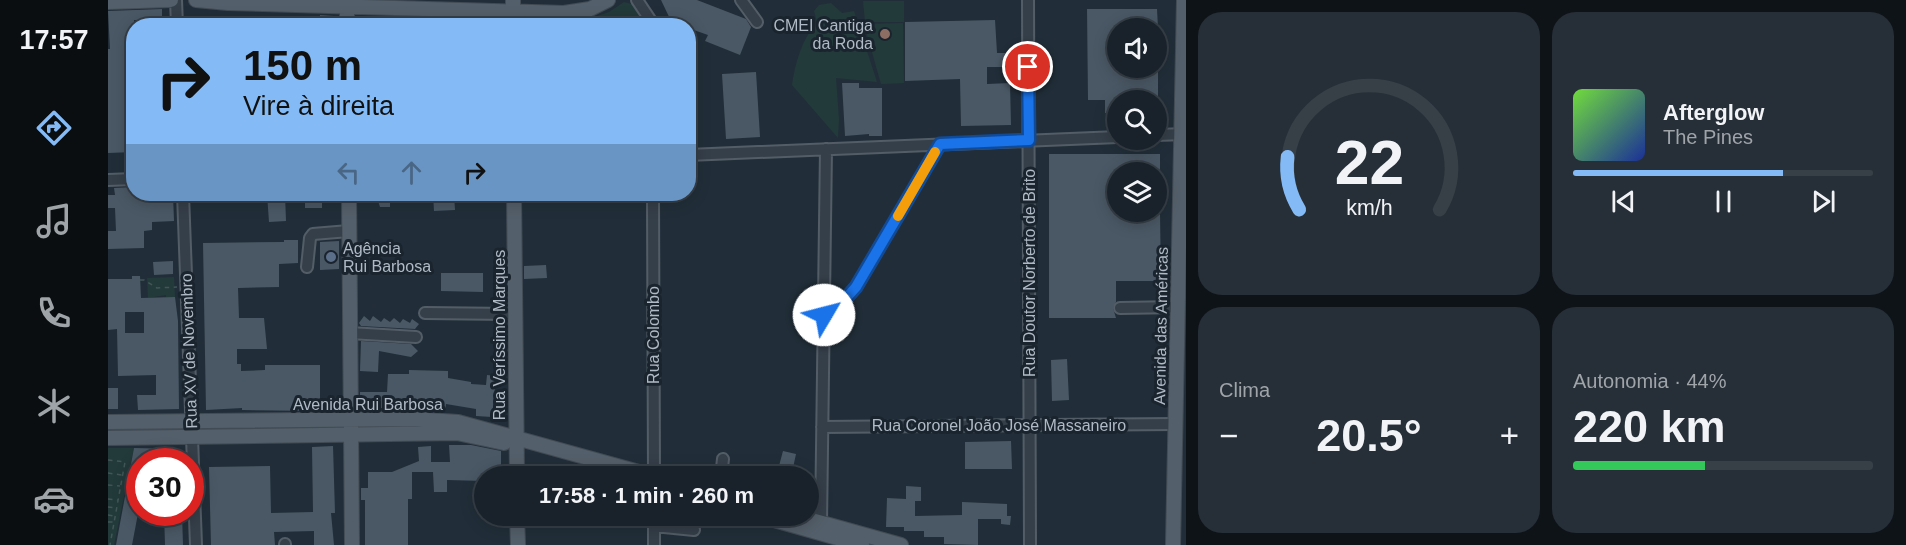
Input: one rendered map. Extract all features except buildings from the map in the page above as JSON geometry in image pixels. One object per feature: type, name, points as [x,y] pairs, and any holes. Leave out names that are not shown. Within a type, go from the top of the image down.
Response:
[{"type":"main road","points":[[108,2],[171,0]]},
{"type":"main road","points":[[196,0],[347,3],[513,12],[577,12],[590,9],[608,0]]},
{"type":"main road","name":"Avenida das Américas","points":[[1173,545],[1184,134],[1184,0]]},
{"type":"main road","points":[[349,201],[352,545]]},
{"type":"main road","name":"Rua Veríssimo Marques","points":[[514,201],[517,466]]},
{"type":"main road","name":"Avenida Rui Barbosa","points":[[108,423],[412,419],[458,422],[590,466]]},
{"type":"main road","name":"Avenida Rui Barbosa","points":[[108,438],[457,433],[517,442],[612,466]]},
{"type":"main road","points":[[517,526],[518,545]]},
{"type":"main road","points":[[794,526],[862,545]]},
{"type":"main road","points":[[821,534],[901,545]]},
{"type":"street","points":[[176,0],[177,18]]},
{"type":"street","points":[[637,0],[649,18]]},
{"type":"street","points":[[741,0],[757,22]]},
{"type":"street","name":"Rua Doutor Norberto de Brito","points":[[1028,0],[1030,545]]},
{"type":"street","points":[[1167,135],[1184,134]]},
{"type":"street","points":[[696,155],[1107,136]]},
{"type":"street","points":[[824,315],[856,287],[940,144]]},
{"type":"street","points":[[821,534],[826,149]]},
{"type":"street","points":[[108,180],[126,179]]},
{"type":"street","name":"Rua XV de Novembro","points":[[184,201],[188,235],[187,287],[196,545]]},
{"type":"street","name":"Rua Colombo","points":[[653,201],[655,466]]},
{"type":"street","points":[[307,267],[310,238],[314,234],[349,231]]},
{"type":"street","points":[[1120,308],[1178,307]]},
{"type":"street","points":[[426,313],[516,314]]},
{"type":"street","points":[[350,333],[416,337]]},
{"type":"street","name":"Rua Coronel João José Massaneiro","points":[[822,427],[1176,424]]},
{"type":"street","points":[[722,466],[723,459]]},
{"type":"street","points":[[654,526],[654,545]]},
{"type":"street","points":[[676,526],[694,530]]},
{"type":"path","points":[[140,280],[157,288],[187,287]]},
{"type":"path","points":[[108,460],[125,462],[110,545]]},
{"type":"path","points":[[108,473],[123,475]]},
{"type":"path","points":[[108,485],[120,486]]},
{"type":"path","points":[[108,499],[118,501]]},
{"type":"path","points":[[108,507],[117,508]]},
{"type":"path","points":[[108,514],[115,516]]},
{"type":"path","points":[[108,522],[114,522]]},
{"type":"green space","points":[[863,1],[904,1],[904,22],[865,22]]},
{"type":"green space","points":[[624,2],[632,4],[641,18],[592,18],[609,12]]},
{"type":"green space","points":[[831,3],[842,13],[854,11],[877,82],[836,78],[838,138],[792,85],[800,52],[817,22],[814,11],[819,5]]},
{"type":"green space","points":[[903,23],[904,83],[881,84],[864,24]]},
{"type":"green space","points":[[174,277],[175,297],[166,297],[166,295],[148,298],[147,278]]},
{"type":"green space","points":[[108,448],[126,448],[126,487],[114,545],[108,545]]},
{"type":"slow traffic","points":[[898,216],[935,152]]},
{"type":"place","name":"CMEI Cantiga da Roda","points":[[885,34]]},
{"type":"place","name":"Agência Rui Barbosa","points":[[331,257]]},
{"type":"route","points":[[824,315],[856,287],[940,144],[1029,140],[1028,67]]}]
